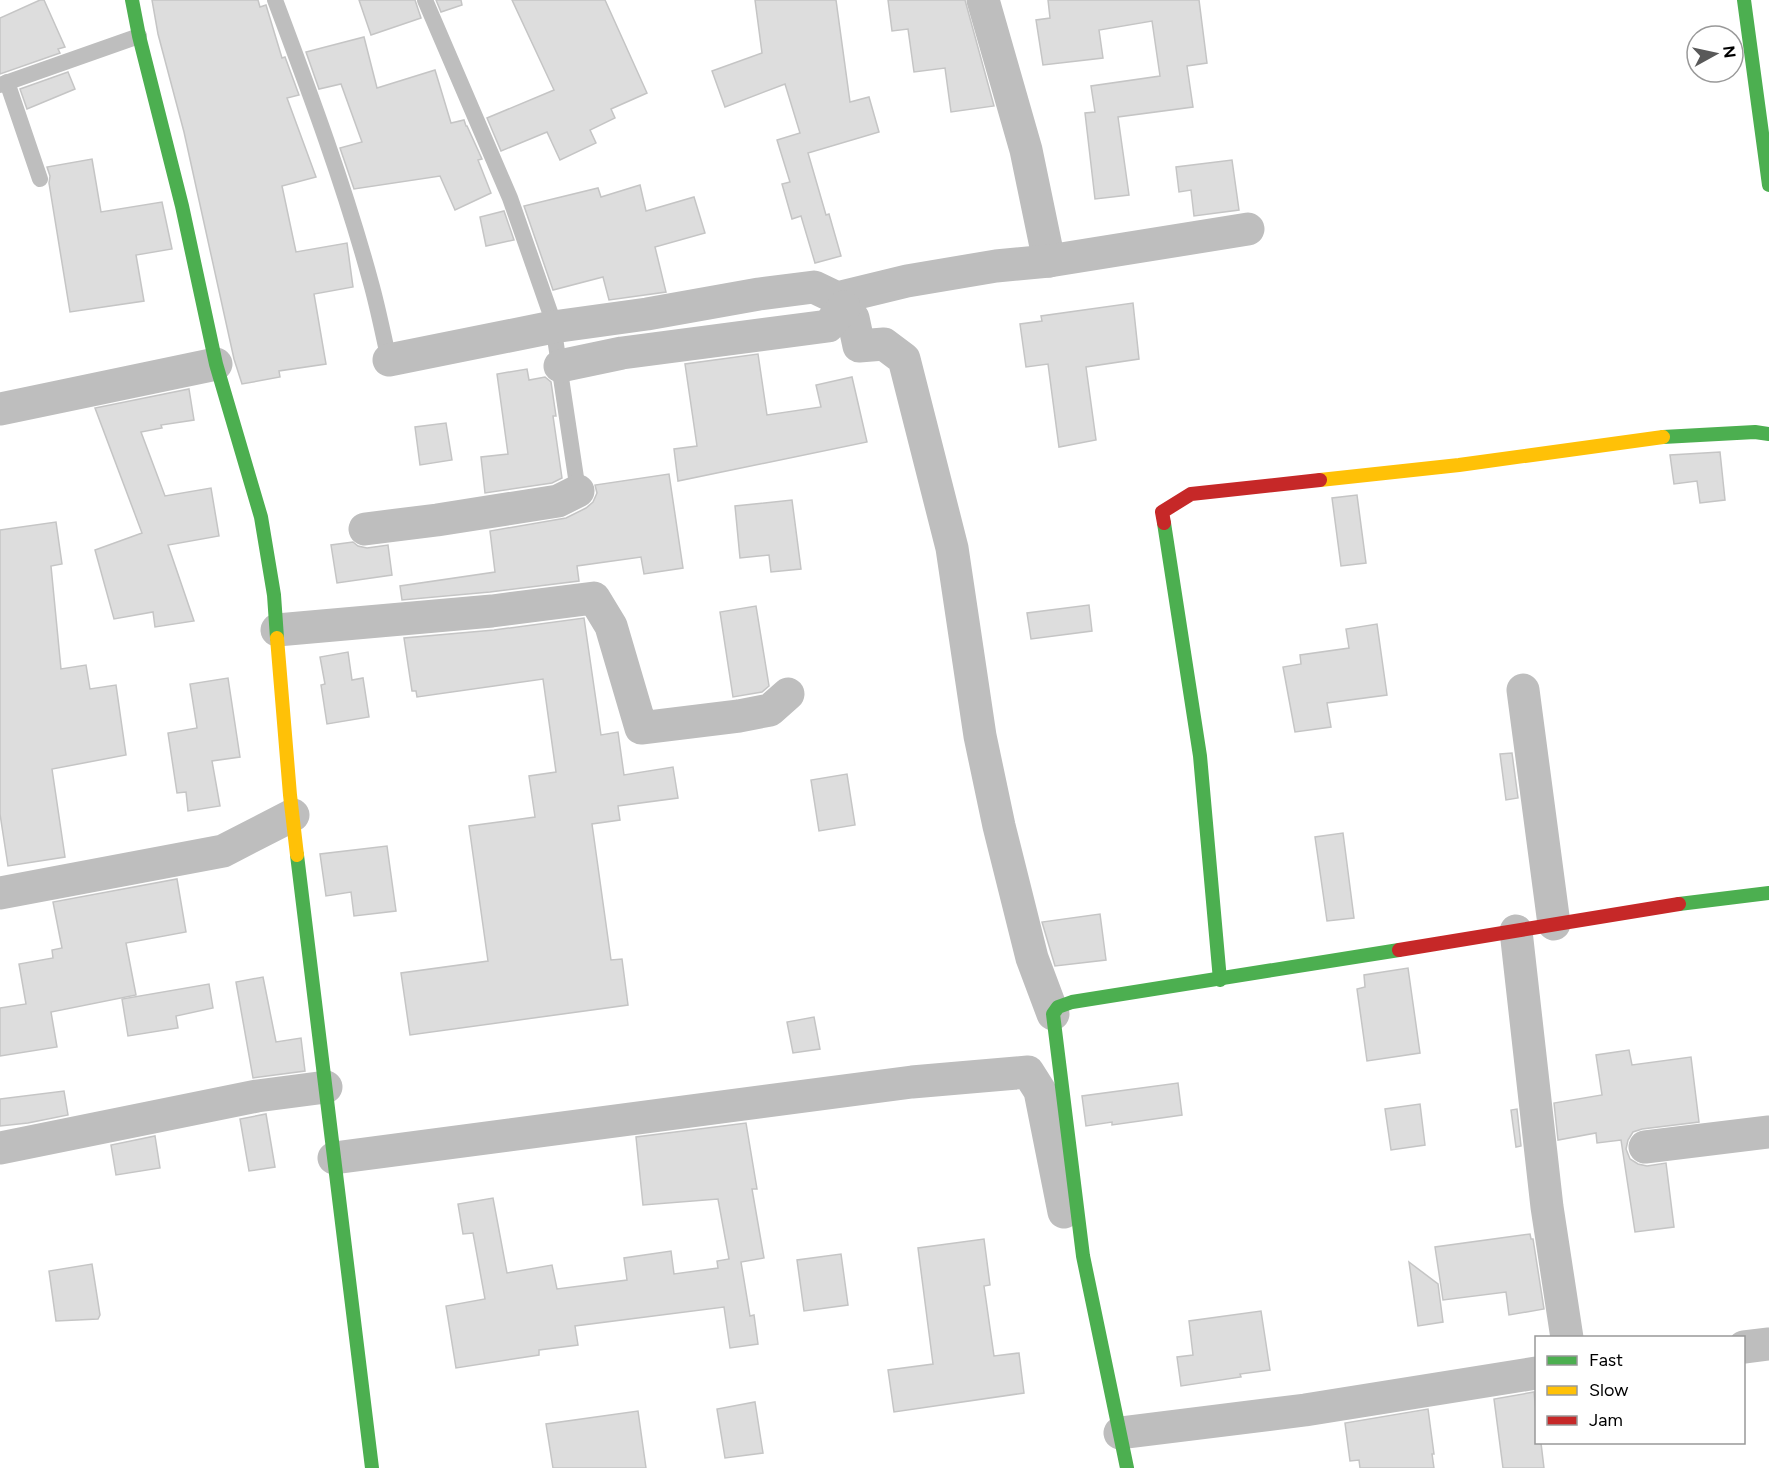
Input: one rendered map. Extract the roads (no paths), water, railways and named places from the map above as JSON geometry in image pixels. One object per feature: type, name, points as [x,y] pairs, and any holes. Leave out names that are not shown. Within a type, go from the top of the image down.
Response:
[{"type":"street","points":[[132,0],[182,206],[216,364],[261,517],[274,595],[293,815],[372,1468]]},
{"type":"street","points":[[983,0],[1026,150],[1049,261]]},
{"type":"street","points":[[1744,0],[1765,123],[1769,185]]},
{"type":"street","points":[[560,366],[622,353],[828,326],[840,303],[907,281],[1248,229]]},
{"type":"street","points":[[389,360],[553,327],[814,287],[840,303],[853,318],[859,346],[884,344],[904,359],[952,548],[981,736],[999,826],[1032,958],[1053,1014],[1083,1256],[1127,1468]]},
{"type":"street","points":[[0,409],[216,364]]},
{"type":"street","points":[[1220,980],[1200,756],[1162,512],[1191,494],[1459,465],[1674,436],[1755,432],[1769,434]]},
{"type":"street","points":[[365,528],[436,520],[558,501],[578,492]]},
{"type":"street","points":[[277,630],[492,611],[594,598],[611,626],[641,728],[739,717],[770,710],[788,694]]},
{"type":"street","points":[[1523,690],[1554,924]]},
{"type":"street","points":[[0,893],[223,851],[293,815]]},
{"type":"street","points":[[1053,1014],[1058,1007],[1072,1002],[1220,980],[1701,900],[1769,893]]},
{"type":"street","points":[[1516,931],[1545,1195],[1567,1336]]},
{"type":"street","points":[[334,1158],[912,1082],[1028,1072],[1040,1091],[1110,1468]]},
{"type":"street","points":[[0,1148],[257,1096],[326,1088]]},
{"type":"street","points":[[1645,1147],[1769,1132]]},
{"type":"street","points":[[1745,1347],[1769,1344]]},
{"type":"street","points":[[1120,1433],[1305,1410],[1535,1373]]},
{"type":"lane","points":[[275,0],[303,73],[359,240],[389,360]]},
{"type":"lane","points":[[424,0],[510,198],[553,327],[578,492]]},
{"type":"lane","points":[[40,179],[4,83],[139,36]]}]
